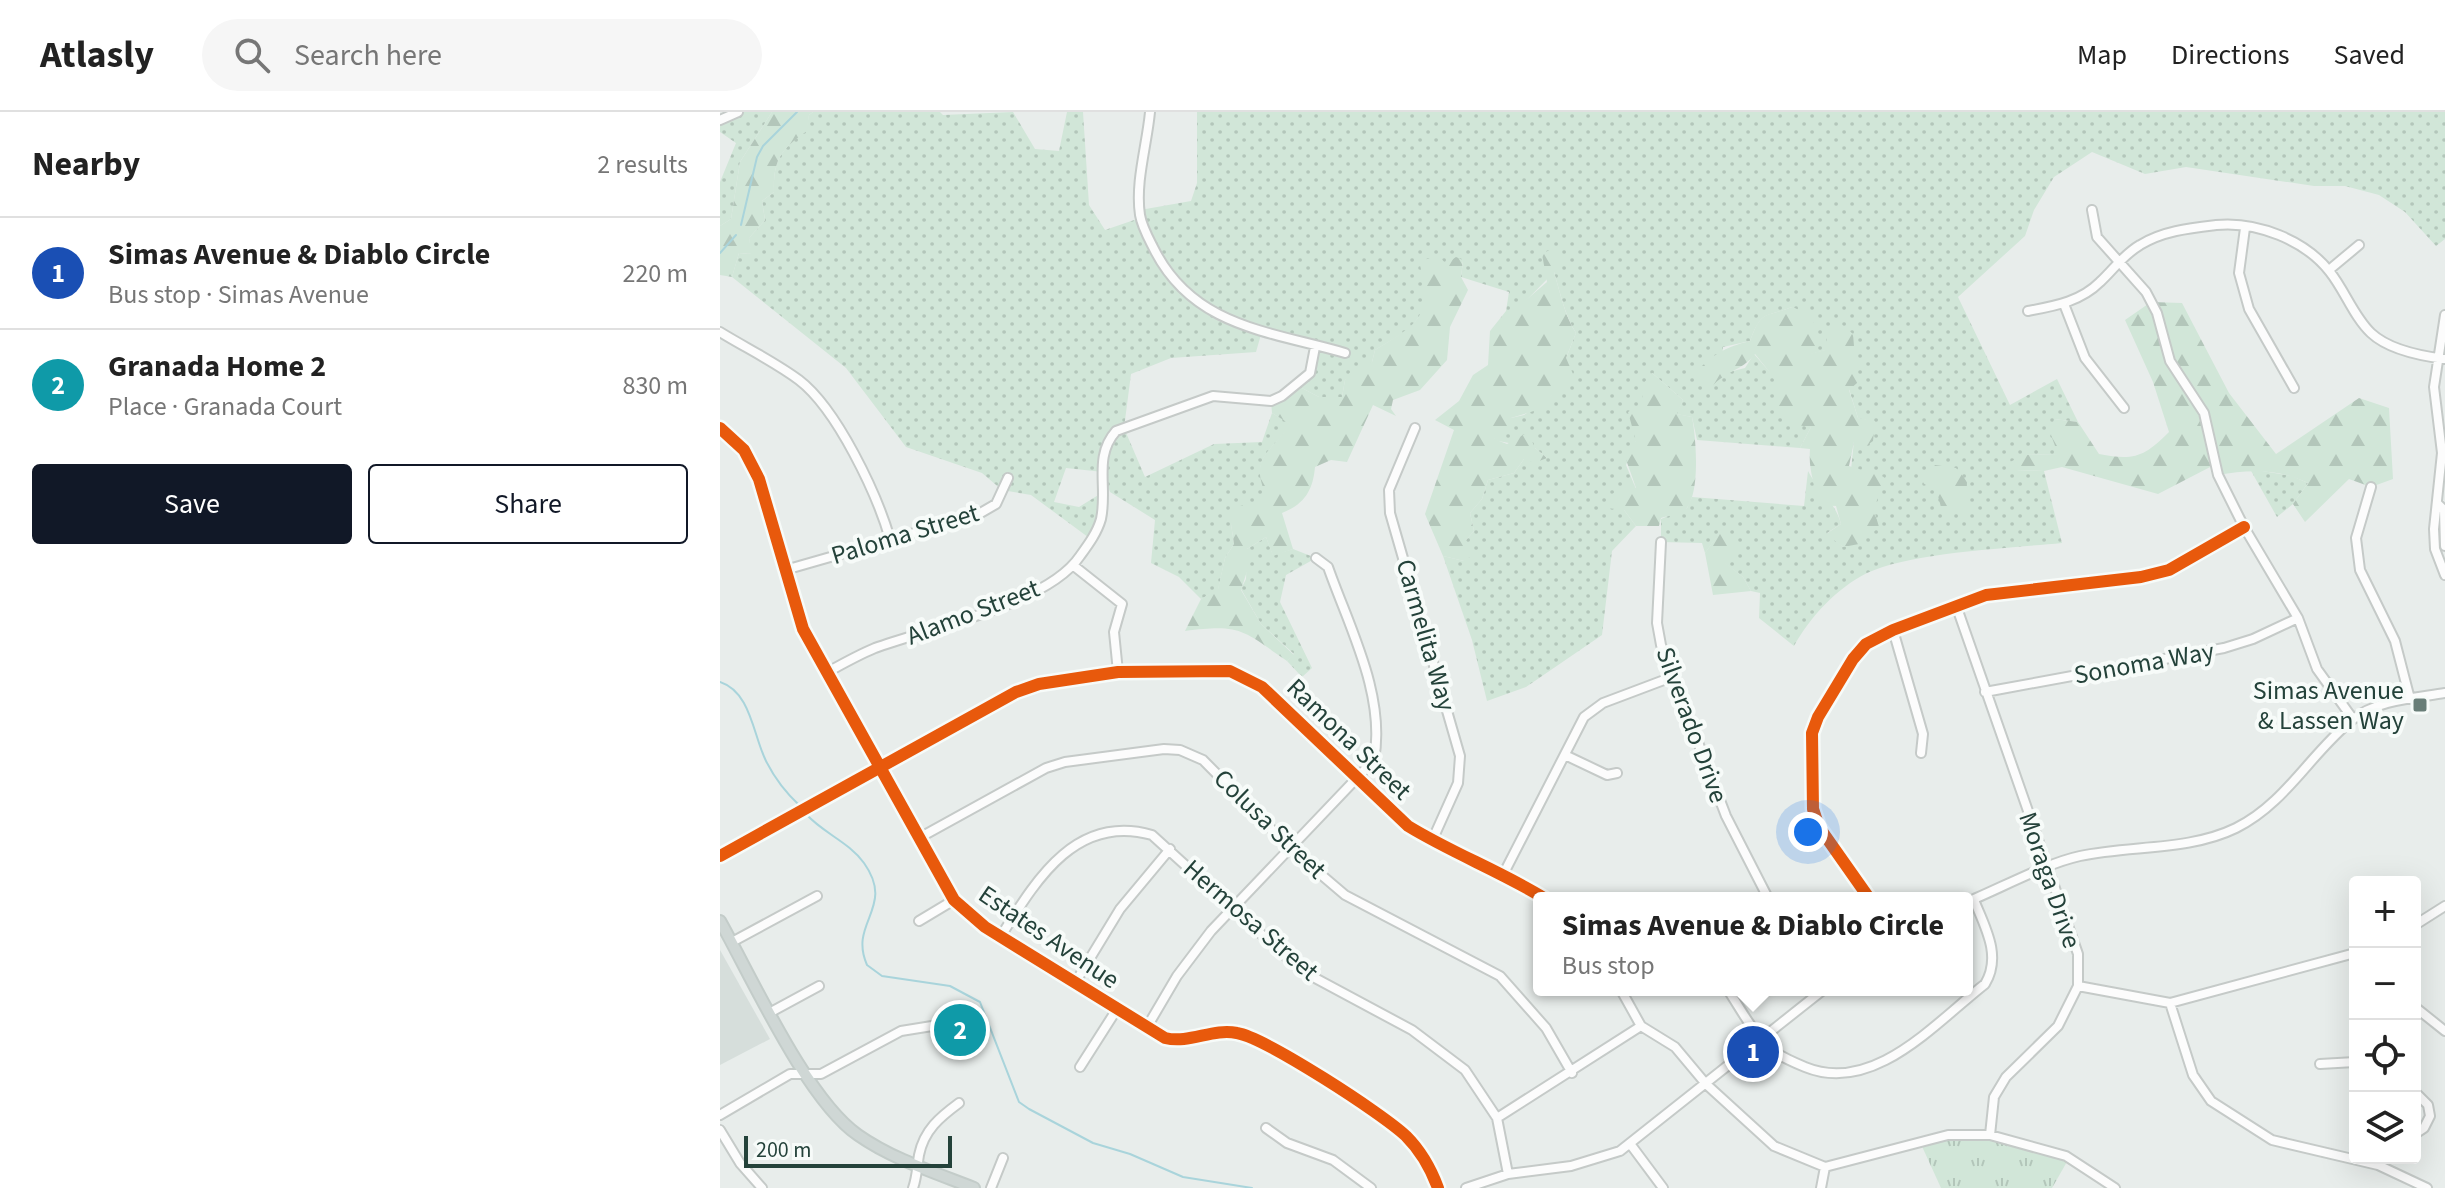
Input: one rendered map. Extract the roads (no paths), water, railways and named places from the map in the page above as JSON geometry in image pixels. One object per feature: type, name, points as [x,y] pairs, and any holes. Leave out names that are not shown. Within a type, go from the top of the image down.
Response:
[{"type":"main road","points":[[720,921],[805,1075],[843,1124],[867,1141],[918,1166],[974,1188]]},
{"type":"street","points":[[720,120],[738,112]]},
{"type":"street","points":[[1150,112],[1139,195],[1140,218],[1177,287],[1206,309],[1236,323],[1345,353]]},
{"type":"street","points":[[2092,210],[2097,237],[2146,292],[2157,313],[2170,361],[2204,413],[2218,475],[2244,527],[2298,618],[2317,669],[2353,719]]},
{"type":"street","points":[[2028,311],[2064,304],[2099,283],[2117,262],[2163,234],[2221,225],[2296,242],[2329,270],[2370,332],[2386,344],[2441,359]]},
{"type":"street","points":[[2245,228],[2239,273],[2249,309],[2294,388]]},
{"type":"street","points":[[2329,270],[2359,245]]},
{"type":"street","points":[[2064,304],[2085,358],[2124,408]]},
{"type":"street","points":[[2445,315],[2441,359],[2434,387],[2442,453],[2438,504],[2434,510],[2435,549],[2445,575]]},
{"type":"street","points":[[720,332],[799,380],[813,393],[872,486],[890,539]]},
{"type":"street","name":"Alamo Street","points":[[826,673],[874,649],[1026,596],[1074,566],[1100,520],[1101,463],[1106,443],[1116,431],[1213,396],[1271,401],[1310,373],[1315,347]]},
{"type":"street","name":"Estates Avenue","points":[[720,428],[737,442],[754,468],[803,629],[954,900],[1001,936],[1165,1038],[1182,1042],[1219,1033],[1249,1036],[1391,1122],[1421,1155],[1438,1188]]},
{"type":"street","name":"Carmelita Way","points":[[1415,428],[1389,490],[1390,513],[1454,732],[1461,771],[1432,841]]},
{"type":"street","name":"Paloma Street","points":[[785,570],[977,515],[996,504],[1008,478]]},
{"type":"street","points":[[2371,487],[2356,538],[2360,570],[2395,641],[2410,699]]},
{"type":"street","points":[[2438,504],[2444,510],[2445,546]]},
{"type":"street","points":[[1865,892],[1819,827],[1813,809],[1812,733],[1818,717],[1853,659],[1866,644],[1956,605],[2021,589],[2141,577],[2169,570],[2244,527]]},
{"type":"street","name":"Silverado Drive","points":[[1661,542],[1657,623],[1672,677],[1726,816],[1765,892]]},
{"type":"street","points":[[1147,1027],[1177,976],[1234,908],[1374,760],[1377,743],[1371,688],[1328,567],[1316,558]]},
{"type":"street","points":[[1074,566],[1122,604],[1114,632],[1118,672]]},
{"type":"street","name":"Moraga Drive","points":[[1956,605],[2046,870],[2071,927],[2078,954],[2078,986],[2058,1026],[2006,1077],[1994,1097],[1990,1135]]},
{"type":"street","name":"Sonoma Way","points":[[1985,692],[2224,648],[2298,618]]},
{"type":"street","points":[[1893,630],[1923,734],[1921,753]]},
{"type":"street","name":"Ramona Street","points":[[720,856],[1016,692],[1039,684],[1118,672],[1230,671],[1262,687],[1408,826],[1432,841],[1504,873],[1534,892]]},
{"type":"street","points":[[1504,873],[1584,717],[1603,703],[1672,677]]},
{"type":"street","points":[[1973,900],[2078,856],[2201,840],[2234,829],[2257,817],[2353,719],[2378,707],[2445,693]]},
{"type":"street","name":"Colusa Street","points":[[919,838],[1046,768],[1065,762],[1164,749],[1180,750],[1203,760],[1291,849],[1345,895],[1500,976],[1546,1028],[1572,1073]]},
{"type":"street","points":[[1565,755],[1607,775],[1617,773]]},
{"type":"street","name":"Hermosa Street","points":[[1001,936],[1048,866],[1105,832],[1135,830],[1152,835],[1302,971],[1439,1047],[1475,1081],[1497,1118],[1508,1174]]},
{"type":"street","points":[[1075,983],[1120,909],[1170,849]]},
{"type":"street","points":[[732,942],[817,896]]},
{"type":"street","points":[[919,921],[954,900]]},
{"type":"street","points":[[2421,921],[2445,906]]},
{"type":"street","points":[[1973,908],[1994,956],[1992,973],[1973,993]]},
{"type":"street","points":[[2078,986],[2170,1003],[2349,955]]},
{"type":"street","points":[[771,1012],[819,986]]},
{"type":"street","points":[[1624,996],[1641,1026],[1675,1047],[1706,1084],[1774,1146],[1825,1167],[1948,1135],[1990,1135],[2066,1156],[2115,1188]]},
{"type":"street","points":[[1732,996],[1769,1048],[1821,1074],[1848,1076],[1881,1065],[1970,996]]},
{"type":"street","points":[[1466,1188],[1508,1174],[1589,1162],[1631,1145],[1816,996]]},
{"type":"street","points":[[2170,1003],[2193,1075],[2211,1101],[2272,1140],[2349,1156]]},
{"type":"street","points":[[1080,1067],[1117,1009]]},
{"type":"street","points":[[2421,1012],[2445,1031]]},
{"type":"street","points":[[720,1115],[790,1074],[821,1074],[901,1031],[932,1026]]},
{"type":"street","points":[[1497,1118],[1572,1073],[1641,1026]]},
{"type":"street","points":[[2320,1064],[2349,1062]]},
{"type":"street","points":[[2421,1098],[2428,1105],[2430,1116],[2421,1130]]},
{"type":"street","points":[[913,1188],[928,1132],[936,1120],[959,1103]]},
{"type":"street","points":[[1266,1128],[1287,1143],[1333,1160],[1371,1188]]},
{"type":"street","points":[[720,1130],[740,1163],[756,1177],[762,1188]]},
{"type":"street","points":[[1631,1145],[1663,1188]]},
{"type":"street","points":[[991,1188],[1003,1158]]},
{"type":"street","points":[[2379,1164],[2427,1188]]},
{"type":"street","points":[[1821,1188],[1825,1167]]},
{"type":"waterway","points":[[741,225],[757,157],[763,146],[797,112]]},
{"type":"waterway","points":[[720,253],[736,235]]},
{"type":"waterway","points":[[720,682],[730,687],[745,705],[769,768],[800,806]]},
{"type":"waterway","points":[[806,814],[858,856],[873,879],[874,904],[863,937],[867,965],[882,976],[950,986],[980,1002],[1019,1102],[1093,1143],[1130,1154],[1183,1177],[1252,1188]]},
{"type":"place","name":"Simas Avenue & Lassen Way","points":[[2420,705]]},
{"type":"place","name":"Granada Home 2","points":[[960,1030]]},
{"type":"place","name":"Simas Avenue & Diablo Circle","points":[[1753,1052]]}]
